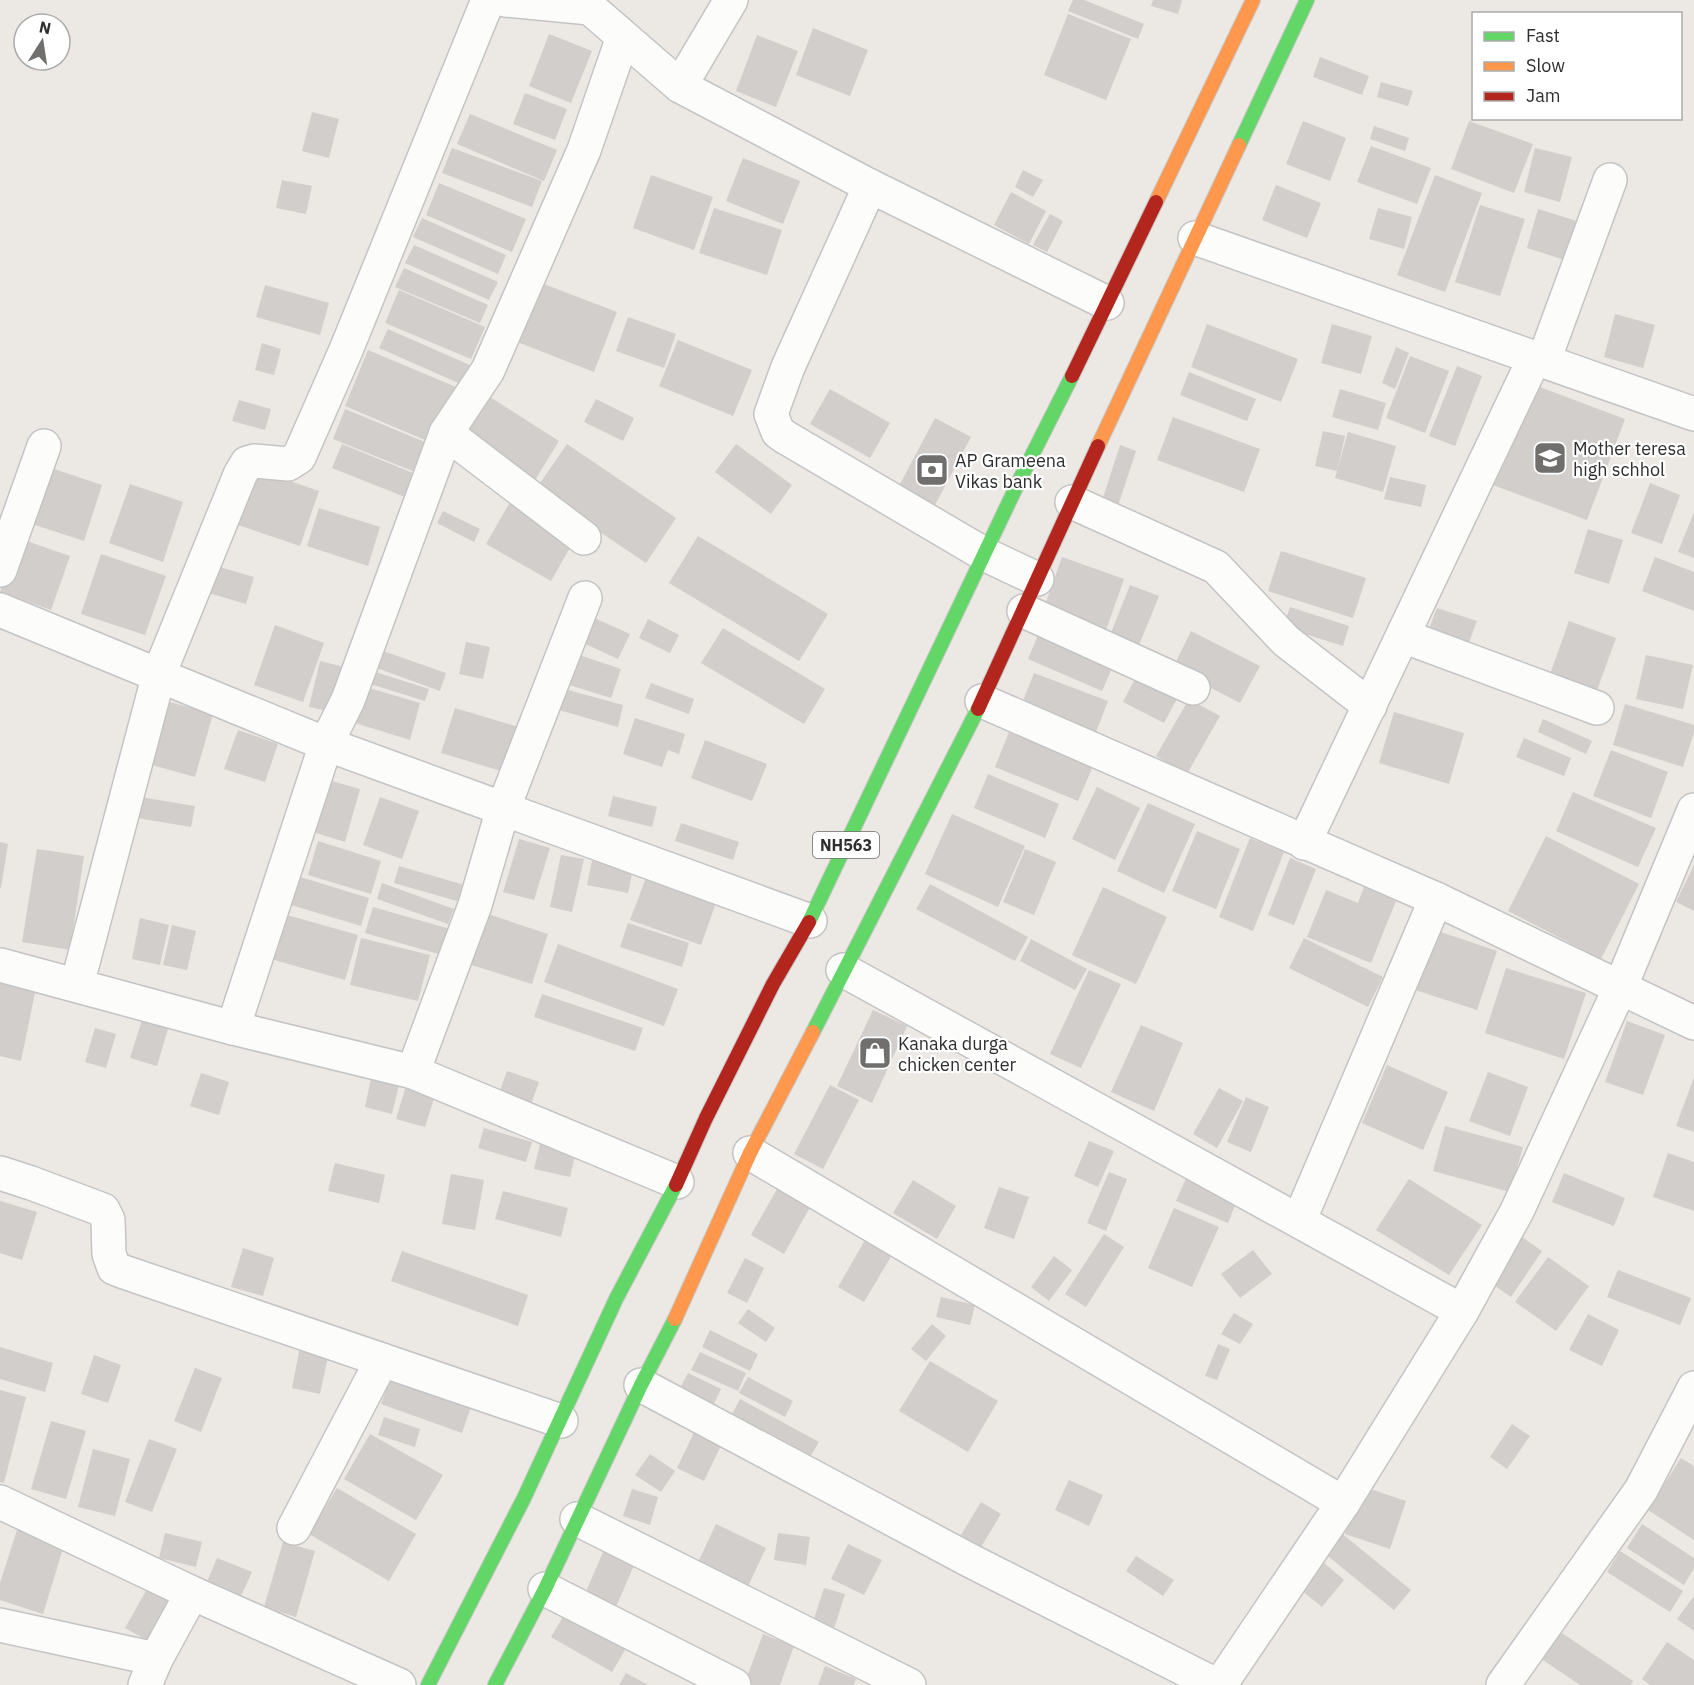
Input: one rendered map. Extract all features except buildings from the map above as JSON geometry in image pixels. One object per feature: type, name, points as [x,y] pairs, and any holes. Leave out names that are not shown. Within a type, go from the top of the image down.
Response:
[{"type":"highway","name":"NH563","points":[[428,1685],[561,1421],[616,1299],[677,1182],[772,984],[810,921],[984,554],[1253,0]]},
{"type":"highway","name":"NH563","points":[[495,1685],[545,1589],[641,1385],[671,1327],[750,1153],[982,701],[1072,502],[1166,304],[1302,2]]},
{"type":"street","points":[[77,985],[159,674],[240,475],[247,463],[254,461],[288,464],[299,457],[346,350],[488,0]]},
{"type":"street","points":[[505,0],[590,3],[623,37],[680,86],[870,186],[1107,303]]},
{"type":"street","points":[[680,86],[730,0]]},
{"type":"street","points":[[233,1028],[326,744],[348,700],[446,433],[488,370],[584,150],[623,37]]},
{"type":"street","points":[[1304,843],[1540,359],[1610,180]]},
{"type":"street","points":[[870,186],[788,367],[771,414],[778,432],[984,554],[1037,579]]},
{"type":"street","points":[[1195,238],[1694,414]]},
{"type":"street","points":[[446,433],[584,538]]},
{"type":"street","points":[[0,570],[44,446]]},
{"type":"street","points":[[1072,502],[1216,567],[1286,641],[1370,706]]},
{"type":"street","points":[[413,1072],[475,905],[503,809],[585,598]]},
{"type":"street","points":[[0,610],[326,744],[810,921]]},
{"type":"street","points":[[1024,611],[1193,688]]},
{"type":"street","points":[[1403,636],[1597,708]]},
{"type":"street","points":[[982,701],[1436,899],[1694,1023]]},
{"type":"street","points":[[641,1385],[971,1561],[1218,1685],[1343,1503],[1462,1311],[1517,1210],[1620,988],[1694,810]]},
{"type":"street","points":[[1299,1221],[1436,899]]},
{"type":"street","points":[[0,965],[233,1028],[413,1072],[677,1182]]},
{"type":"street","points":[[843,970],[1462,1311]]},
{"type":"street","points":[[750,1153],[1343,1503]]},
{"type":"street","points":[[0,1173],[103,1210],[108,1221],[109,1254],[114,1268],[561,1421]]},
{"type":"street","points":[[294,1527],[382,1360]]},
{"type":"street","points":[[1503,1685],[1641,1490],[1694,1388]]},
{"type":"street","points":[[0,1502],[192,1593],[399,1685]]},
{"type":"street","points":[[577,1519],[909,1685]]},
{"type":"street","points":[[545,1589],[732,1684]]},
{"type":"street","points":[[0,1625],[151,1672],[192,1593]]},
{"type":"traffic: fast","points":[[1239,145],[1307,0]]},
{"type":"traffic: fast","points":[[809,922],[1020,479],[1072,376]]},
{"type":"traffic: fast","points":[[813,1032],[978,709]]},
{"type":"traffic: fast","points":[[428,1685],[524,1498],[616,1299],[676,1185]]},
{"type":"traffic: fast","points":[[495,1685],[545,1589],[641,1385],[675,1319]]},
{"type":"traffic: slow","points":[[1156,202],[1253,0]]},
{"type":"traffic: slow","points":[[1098,446],[1239,145]]},
{"type":"traffic: slow","points":[[675,1319],[750,1153],[813,1032]]},
{"type":"traffic: jam","points":[[1072,376],[1156,202]]},
{"type":"traffic: jam","points":[[978,709],[1098,446]]},
{"type":"traffic: jam","points":[[676,1185],[706,1118],[773,984],[809,922]]},
{"type":"place","name":"Mother teresa high schhol","points":[[1550,458]]},
{"type":"place","name":"AP Grameena Vikas bank","points":[[932,470]]},
{"type":"place","name":"Kanaka durga chicken center","points":[[875,1053]]}]
